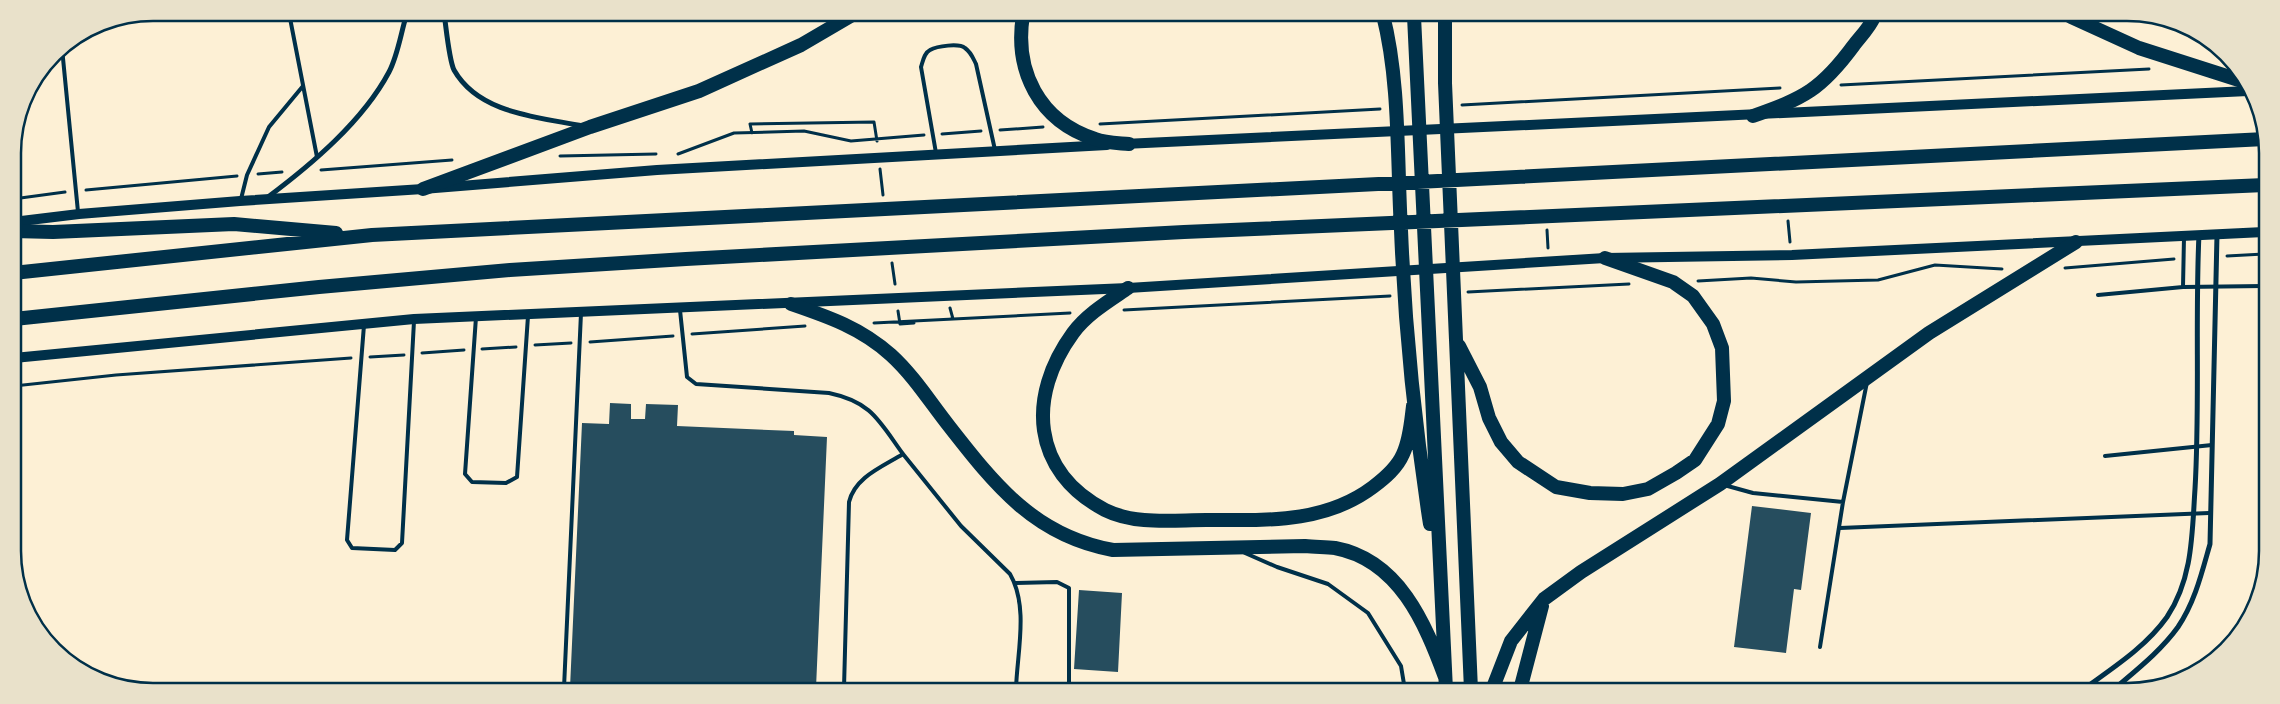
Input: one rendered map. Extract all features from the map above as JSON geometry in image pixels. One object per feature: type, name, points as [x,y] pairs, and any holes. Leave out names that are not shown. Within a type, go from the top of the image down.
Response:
[{"type":"highway","points":[[423,189],[590,127],[699,91],[802,45],[842,21]]},
{"type":"highway","points":[[1022,21],[1020,41],[1027,76],[1036,95],[1049,112],[1065,125],[1096,140],[1130,144]]},
{"type":"highway","points":[[1384,21],[1393,82],[1405,330],[1413,406],[1443,594]]},
{"type":"highway","points":[[1414,21],[1427,333],[1443,594],[1445,682]]},
{"type":"highway","points":[[1445,21],[1445,83],[1471,682]]},
{"type":"highway","points":[[1752,116],[1795,101],[1820,86],[1847,55],[1871,21]]},
{"type":"highway","points":[[2080,21],[2139,48],[2235,79]]},
{"type":"highway","points":[[22,272],[372,235],[2257,139]]},
{"type":"highway","points":[[22,318],[137,305],[510,270],[1174,232],[1786,204],[2259,185]]},
{"type":"highway","points":[[22,231],[53,232],[234,224],[372,235]]},
{"type":"highway","points":[[1495,682],[1512,641],[1544,598],[1581,572],[1720,484],[1929,333],[2076,242]]},
{"type":"highway","points":[[1457,341],[1480,387],[1489,418],[1501,442],[1518,462],[1556,487],[1590,493],[1623,494],[1648,488],[1695,460],[1718,424],[1724,400],[1722,348],[1713,324],[1694,296],[1673,282],[1605,258]]},
{"type":"highway","points":[[1128,288],[1095,312],[1073,332],[1054,366],[1043,397],[1043,432],[1057,468],[1078,492],[1106,510],[1138,520],[1280,520],[1337,508],[1363,495],[1391,472],[1402,456],[1408,439],[1413,406]]},
{"type":"highway","points":[[791,304],[860,331],[892,356],[921,386],[948,425],[1009,498],[1035,520],[1088,545],[1113,550],[1305,546],[1336,548],[1359,556],[1382,570],[1405,592],[1424,624],[1445,682]]},
{"type":"highway","points":[[1522,682],[1544,598]]},
{"type":"main road","points":[[22,221],[79,214],[240,201],[423,189],[657,170],[996,150],[1752,116],[2243,91]]},
{"type":"main road","points":[[21,357],[364,323],[414,320],[1128,288],[1605,258],[1792,255],[2259,232]]},
{"type":"street","points":[[266,199],[304,171],[370,102],[390,70],[405,21]]},
{"type":"street","points":[[445,21],[453,69],[477,96],[509,112],[590,127]]},
{"type":"street","points":[[2094,682],[2130,656],[2167,616],[2184,584],[2192,550],[2198,446],[2197,287],[2199,234]]},
{"type":"street","points":[[2122,682],[2143,664],[2178,626],[2199,584],[2210,544],[2217,234]]},
{"type":"lane","points":[[291,21],[317,157]]},
{"type":"lane","points":[[936,154],[921,67],[924,57],[930,50],[954,46],[964,46],[971,52],[976,64],[990,131],[996,150]]},
{"type":"lane","points":[[63,57],[79,214]]},
{"type":"lane","points":[[240,201],[247,175],[269,127],[303,86]]},
{"type":"lane","points":[[2183,287],[2184,235]]},
{"type":"lane","points":[[2098,294],[2183,287],[2259,286]]},
{"type":"lane","points":[[679,308],[688,377],[696,384],[829,393],[850,397],[868,407],[961,526],[1010,574],[1015,583],[1021,617],[1016,683]]},
{"type":"lane","points":[[564,683],[581,312]]},
{"type":"lane","points":[[476,317],[466,474],[472,482],[506,483],[516,476],[528,316]]},
{"type":"lane","points":[[364,323],[347,540],[352,548],[394,550],[402,544],[414,320]]},
{"type":"lane","points":[[1820,647],[1843,502],[1868,377]]},
{"type":"lane","points":[[2105,456],[2212,445]]},
{"type":"lane","points":[[844,683],[850,496],[857,483],[903,454]]},
{"type":"lane","points":[[1720,484],[1753,493],[1843,502]]},
{"type":"lane","points":[[1840,528],[2210,513]]},
{"type":"lane","points":[[1234,547],[1277,567],[1328,584],[1368,613],[1401,666],[1404,682]]},
{"type":"lane","points":[[1015,583],[1057,582],[1069,588],[1069,683]]},
{"type":"path","points":[[1820,86],[2155,69]]},
{"type":"path","points":[[1453,105],[1780,88]]},
{"type":"path","points":[[1095,124],[1383,109]]},
{"type":"path","points":[[752,133],[750,124],[874,122]]},
{"type":"path","points":[[677,154],[734,133],[804,131],[851,141],[1065,125]]},
{"type":"path","points":[[558,156],[657,154]]},
{"type":"path","points":[[22,198],[131,184],[460,160]]},
{"type":"path","points":[[1786,204],[1792,255]]},
{"type":"path","points":[[1547,215],[1548,262]]},
{"type":"path","points":[[2217,257],[2259,254]]},
{"type":"path","points":[[2058,268],[2184,258]]},
{"type":"path","points":[[1673,282],[1751,278],[1796,282],[1878,280],[1935,266],[2029,271]]},
{"type":"path","points":[[1464,293],[1633,284]]},
{"type":"path","points":[[845,324],[1394,296]]},
{"type":"path","points":[[943,309],[951,308],[952,319]]},
{"type":"path","points":[[900,324],[952,319]]},
{"type":"path","points":[[21,385],[116,375],[806,326]]},
{"type":"building","points":[[610,403],[631,404],[631,419],[645,419],[646,404],[678,405],[677,426],[794,431],[794,435],[827,437],[816,683],[570,683],[582,423],[609,424]]},
{"type":"building","points":[[1752,506],[1811,513],[1801,590],[1794,589],[1786,653],[1734,647]]},
{"type":"building","points":[[1079,590],[1122,593],[1118,672],[1074,669]]}]
